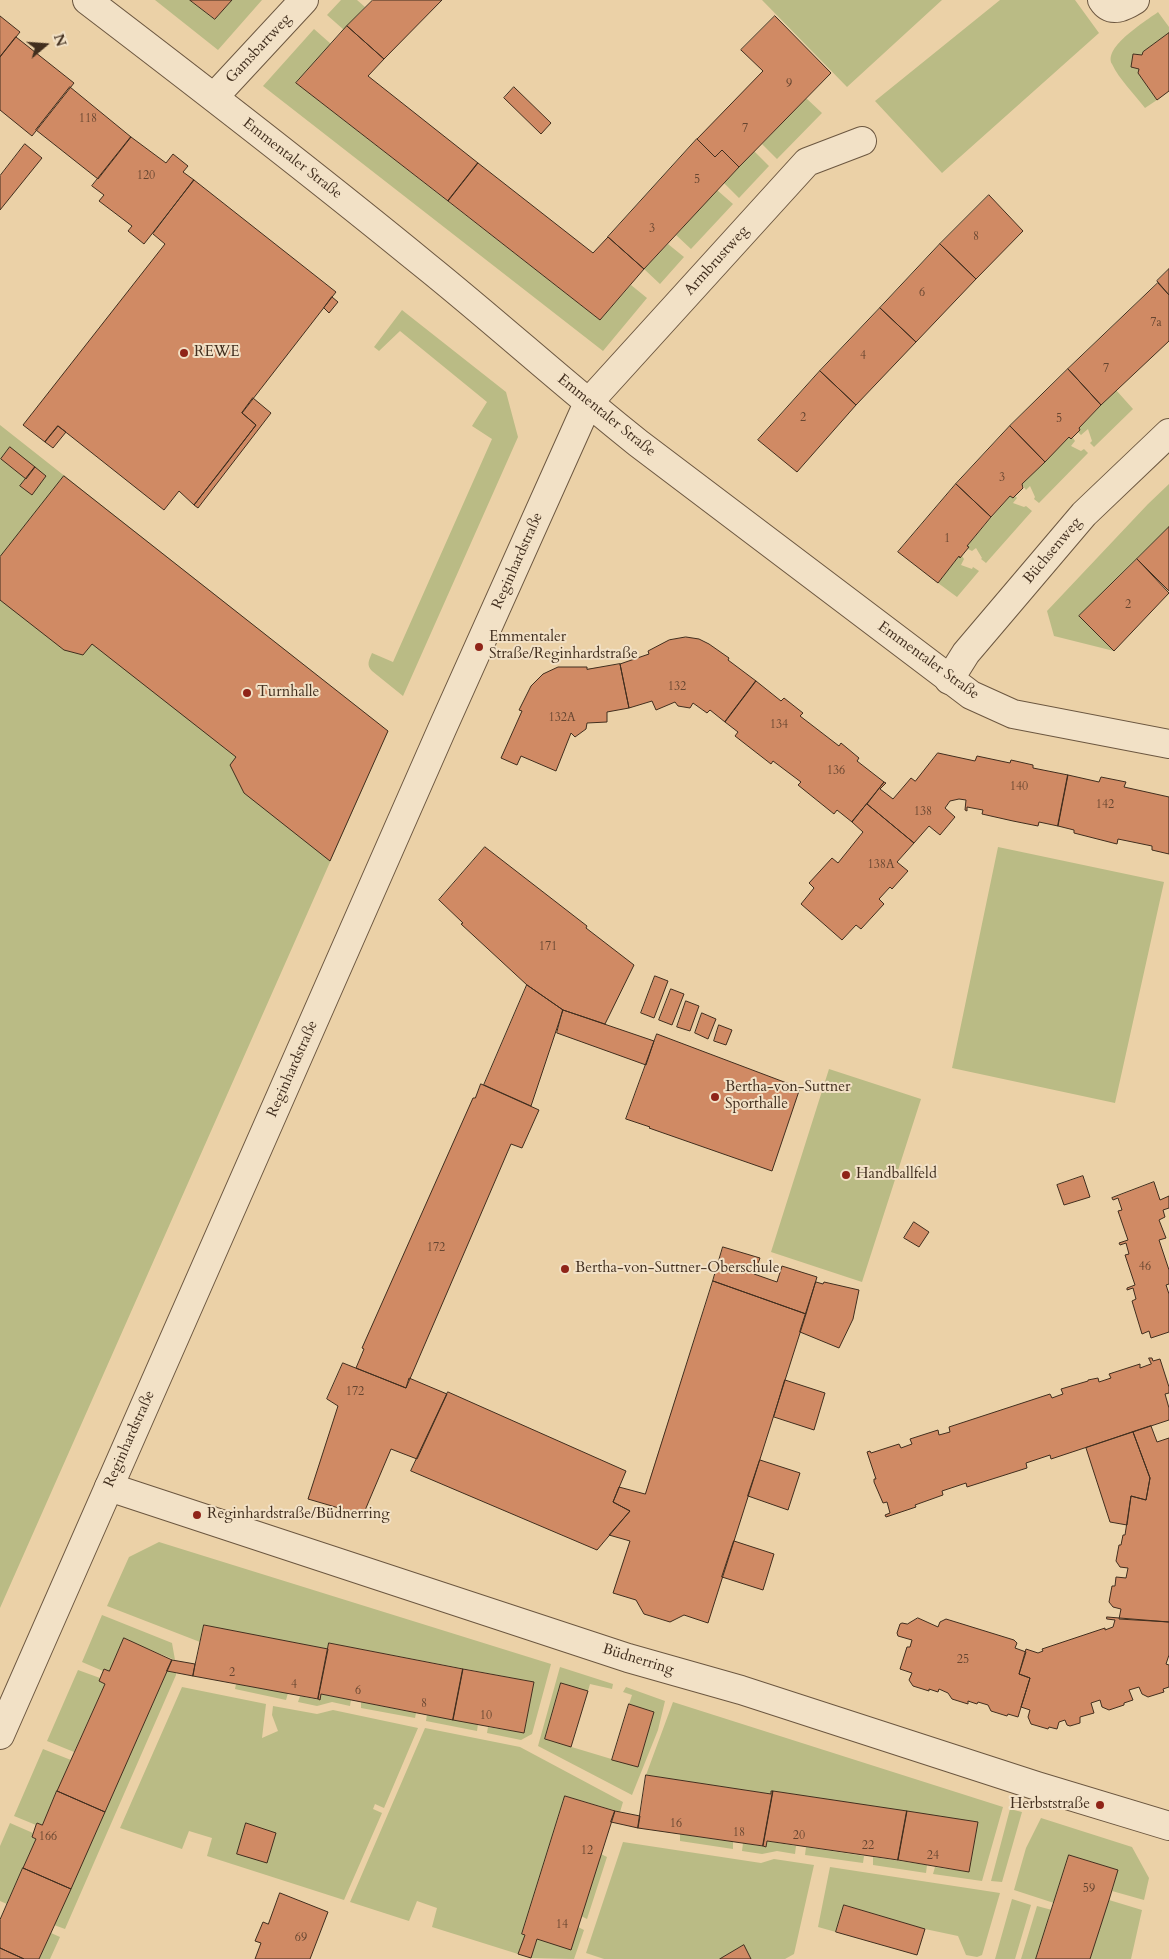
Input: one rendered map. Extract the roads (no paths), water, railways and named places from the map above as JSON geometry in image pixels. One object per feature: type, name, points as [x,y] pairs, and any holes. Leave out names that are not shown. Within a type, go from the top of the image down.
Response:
[{"type":"street","name":"Emmentaler Straße","points":[[87,0],[214,97],[428,266],[588,403],[949,680],[971,695],[1013,714],[1169,744]]},
{"type":"street","name":"Gamsbartweg","points":[[214,97],[304,0]]},
{"type":"street","points":[[1102,0],[1104,4],[1113,9],[1120,9],[1135,0]]},
{"type":"street","name":"Armbrustweg","points":[[588,403],[807,162],[862,141]]},
{"type":"street","name":"Reginhardstraße","points":[[0,1734],[442,729],[588,403]]},
{"type":"street","name":"Büchsenweg","points":[[949,680],[966,653],[1084,514],[1169,433]]},
{"type":"street","name":"Büdnerring","points":[[109,1487],[628,1658],[740,1690],[1028,1783],[1169,1826]]},
{"type":"place","name":"REWE","points":[[184,353]]},
{"type":"place","name":"Emmentaler Straße/Reginhardstraße","points":[[479,647]]},
{"type":"place","name":"Turnhalle","points":[[247,693]]},
{"type":"place","name":"Bertha-von-Suttner Sporthalle","points":[[715,1097]]},
{"type":"place","name":"Handballfeld","points":[[846,1175]]},
{"type":"place","name":"Bertha-von-Suttner-Oberschule","points":[[565,1269]]},
{"type":"place","name":"Reginhardstraße/Büdnerring","points":[[197,1515]]},
{"type":"place","name":"Herbststraße","points":[[1100,1805]]}]
